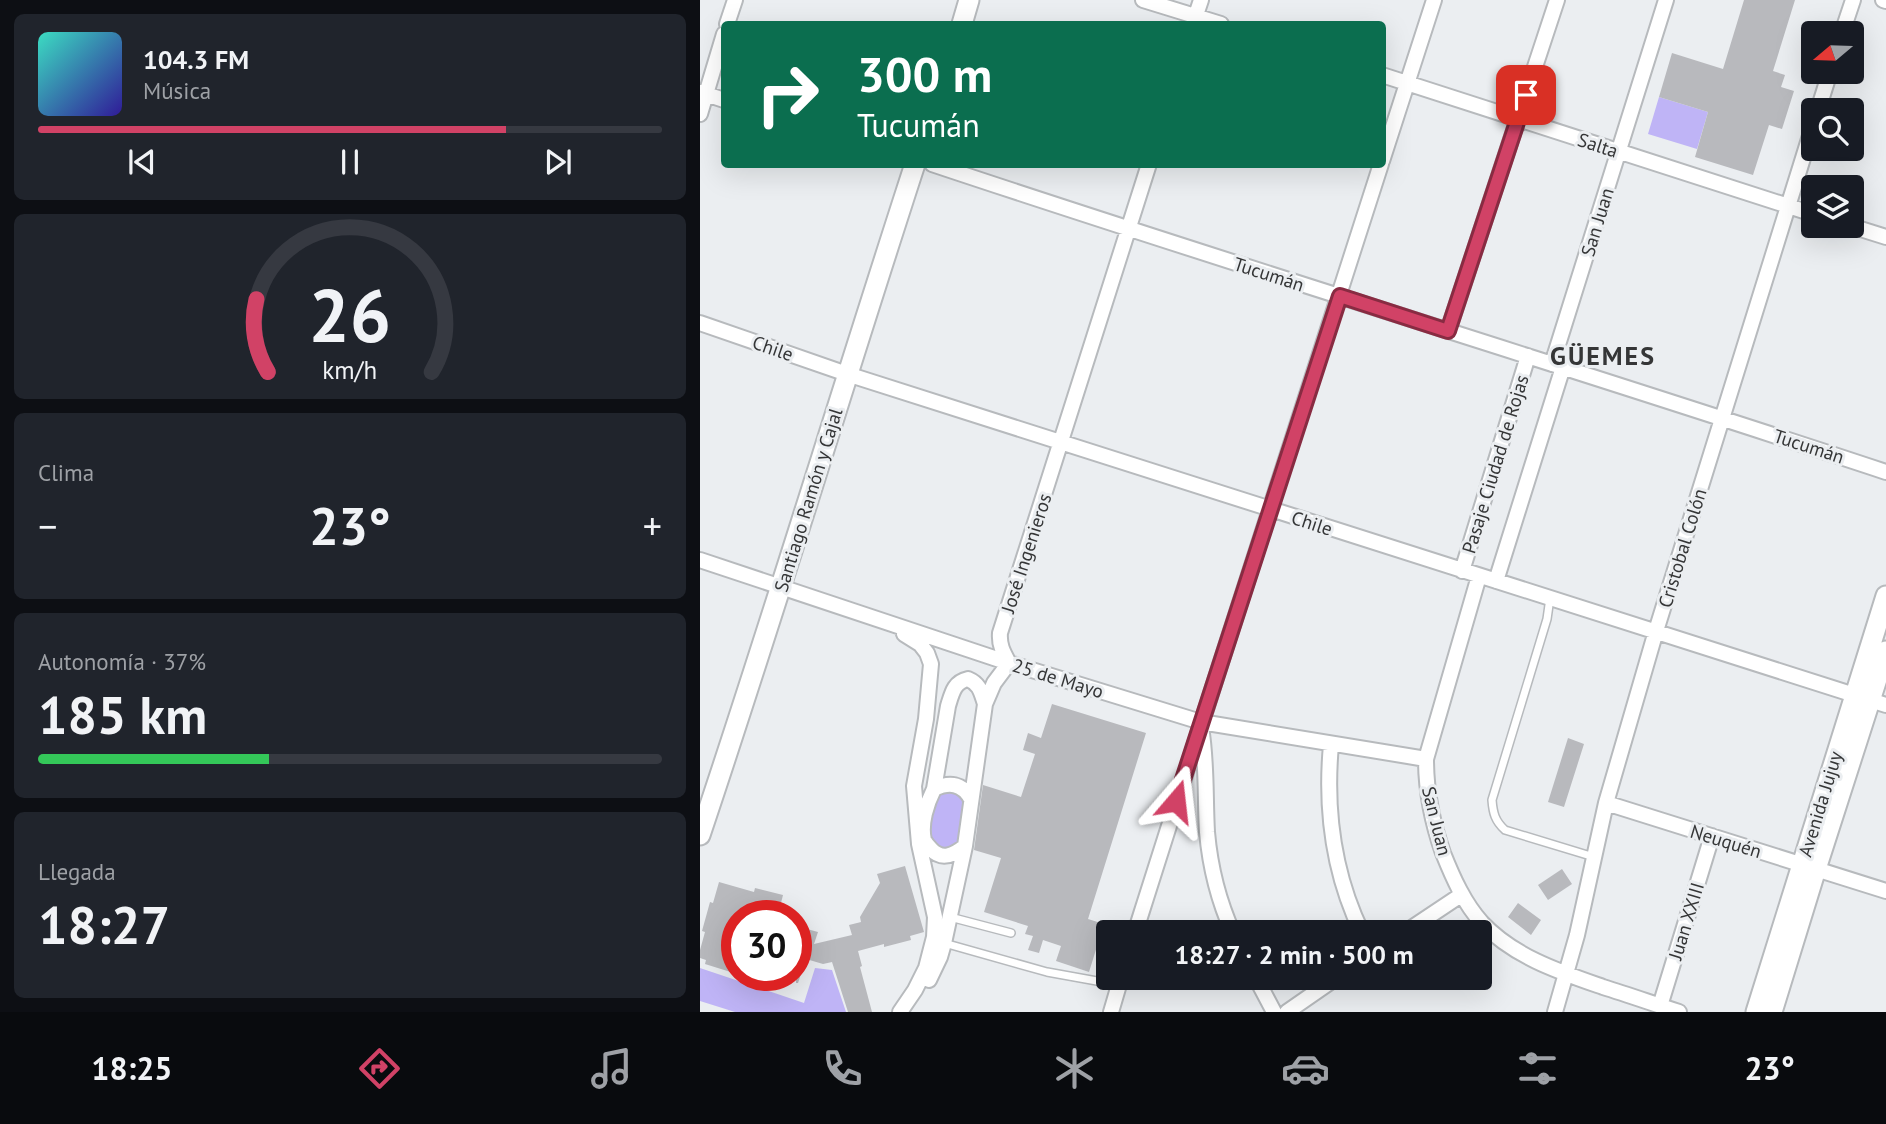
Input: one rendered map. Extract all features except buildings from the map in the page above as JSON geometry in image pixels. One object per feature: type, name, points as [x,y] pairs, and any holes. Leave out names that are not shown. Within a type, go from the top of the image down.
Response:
[{"type":"street","points":[[728,21],[734,0]]},
{"type":"street","points":[[962,21],[969,0]]},
{"type":"street","points":[[1143,0],[1194,20],[1200,0]]},
{"type":"street","points":[[1386,150],[1434,0]]},
{"type":"street","points":[[1448,331],[1557,0]]},
{"type":"street","name":"San Juan","points":[[1496,581],[1619,152],[1666,0]]},
{"type":"street","points":[[1846,21],[1853,0]]},
{"type":"street","points":[[700,114],[703,93],[721,42]]},
{"type":"street","name":"Salta","points":[[1386,76],[1801,210]]},
{"type":"street","points":[[703,93],[721,99]]},
{"type":"street","name":"Cristobal Colón","points":[[1555,1012],[1577,935],[1606,803],[1656,631],[1802,161]]},
{"type":"street","name":"Santiago Ramón y Cajal","points":[[700,835],[706,797],[781,586],[914,168]]},
{"type":"street","name":"Tucumán","points":[[944,168],[1129,230],[1886,472]]},
{"type":"street","name":"José Ingenieros","points":[[1009,663],[1001,649],[1000,633],[1148,168]]},
{"type":"street","points":[[1139,920],[1200,722],[1380,168]]},
{"type":"street","points":[[1864,230],[1886,237]]},
{"type":"street","name":"Chile","points":[[700,323],[847,374],[1870,700]]},
{"type":"street","name":"Pasaje Ciudad de Rojas","points":[[1462,571],[1528,356]]},
{"type":"street","name":"25 de Mayo","points":[[700,560],[1009,663],[1200,722],[1426,759]]},
{"type":"street","name":"San Juan","points":[[1479,576],[1426,759],[1430,807],[1449,869],[1461,895],[1482,922],[1501,940],[1527,957],[1566,974],[1679,1012]]},
{"type":"street","name":"Avenida Jujuy","points":[[1870,700],[1886,596]]},
{"type":"street","points":[[883,622],[920,644],[931,664],[926,719],[914,786],[929,890],[942,917]]},
{"type":"street","name":"Avenida Jujuy","points":[[1756,1012],[1886,650]]},
{"type":"street","points":[[909,1012],[933,974],[942,917],[954,891],[965,846],[985,704],[1009,663]]},
{"type":"street","points":[[922,842],[925,813],[934,789],[952,692],[958,682],[968,679],[980,688],[985,704]]},
{"type":"street","points":[[1200,722],[1205,751],[1208,833],[1218,890],[1228,920]]},
{"type":"street","points":[[1331,745],[1328,793],[1332,834],[1342,881],[1357,920]]},
{"type":"street","points":[[934,789],[946,784],[956,785],[971,799]]},
{"type":"street","name":"Neuquén","points":[[1606,803],[1886,891]]},
{"type":"street","name":"Juan XXIII","points":[[1660,1006],[1713,836]]},
{"type":"street","points":[[922,842],[944,856],[952,855],[965,846]]},
{"type":"street","name":"Avenida Jujuy","points":[[1772,1012],[1809,866]]},
{"type":"street","points":[[929,890],[954,891]]},
{"type":"street","points":[[1424,920],[1461,895]]},
{"type":"street","points":[[900,1012],[915,990],[939,940]]},
{"type":"street","points":[[1111,1012],[1117,990]]},
{"type":"street","points":[[1262,990],[1274,1012]]},
{"type":"street","points":[[1287,1012],[1319,990]]},
{"type":"lane","points":[[1550,598],[1547,619],[1492,800],[1493,812],[1497,822],[1505,830],[1594,857]]},
{"type":"lane","points":[[942,917],[1011,933]]},
{"type":"lane","points":[[939,940],[1047,972],[1096,979]]},
{"type":"shaded area","points":[[1659,97],[1708,112],[1697,149],[1648,134]]},
{"type":"shaded area","points":[[940,791],[958,791],[965,802],[959,844],[954,848],[940,850],[931,836],[930,822]]},
{"type":"shaded area","points":[[700,968],[721,975],[721,991],[768,991],[804,1003],[808,991],[812,991],[815,968],[832,970],[846,1012],[735,1012],[700,1001]]},
{"type":"district","name":"GÜEMES","points":[[1603,355]]},
{"type":"route","points":[[1176,801],[1340,296],[1448,331],[1526,95]]}]
